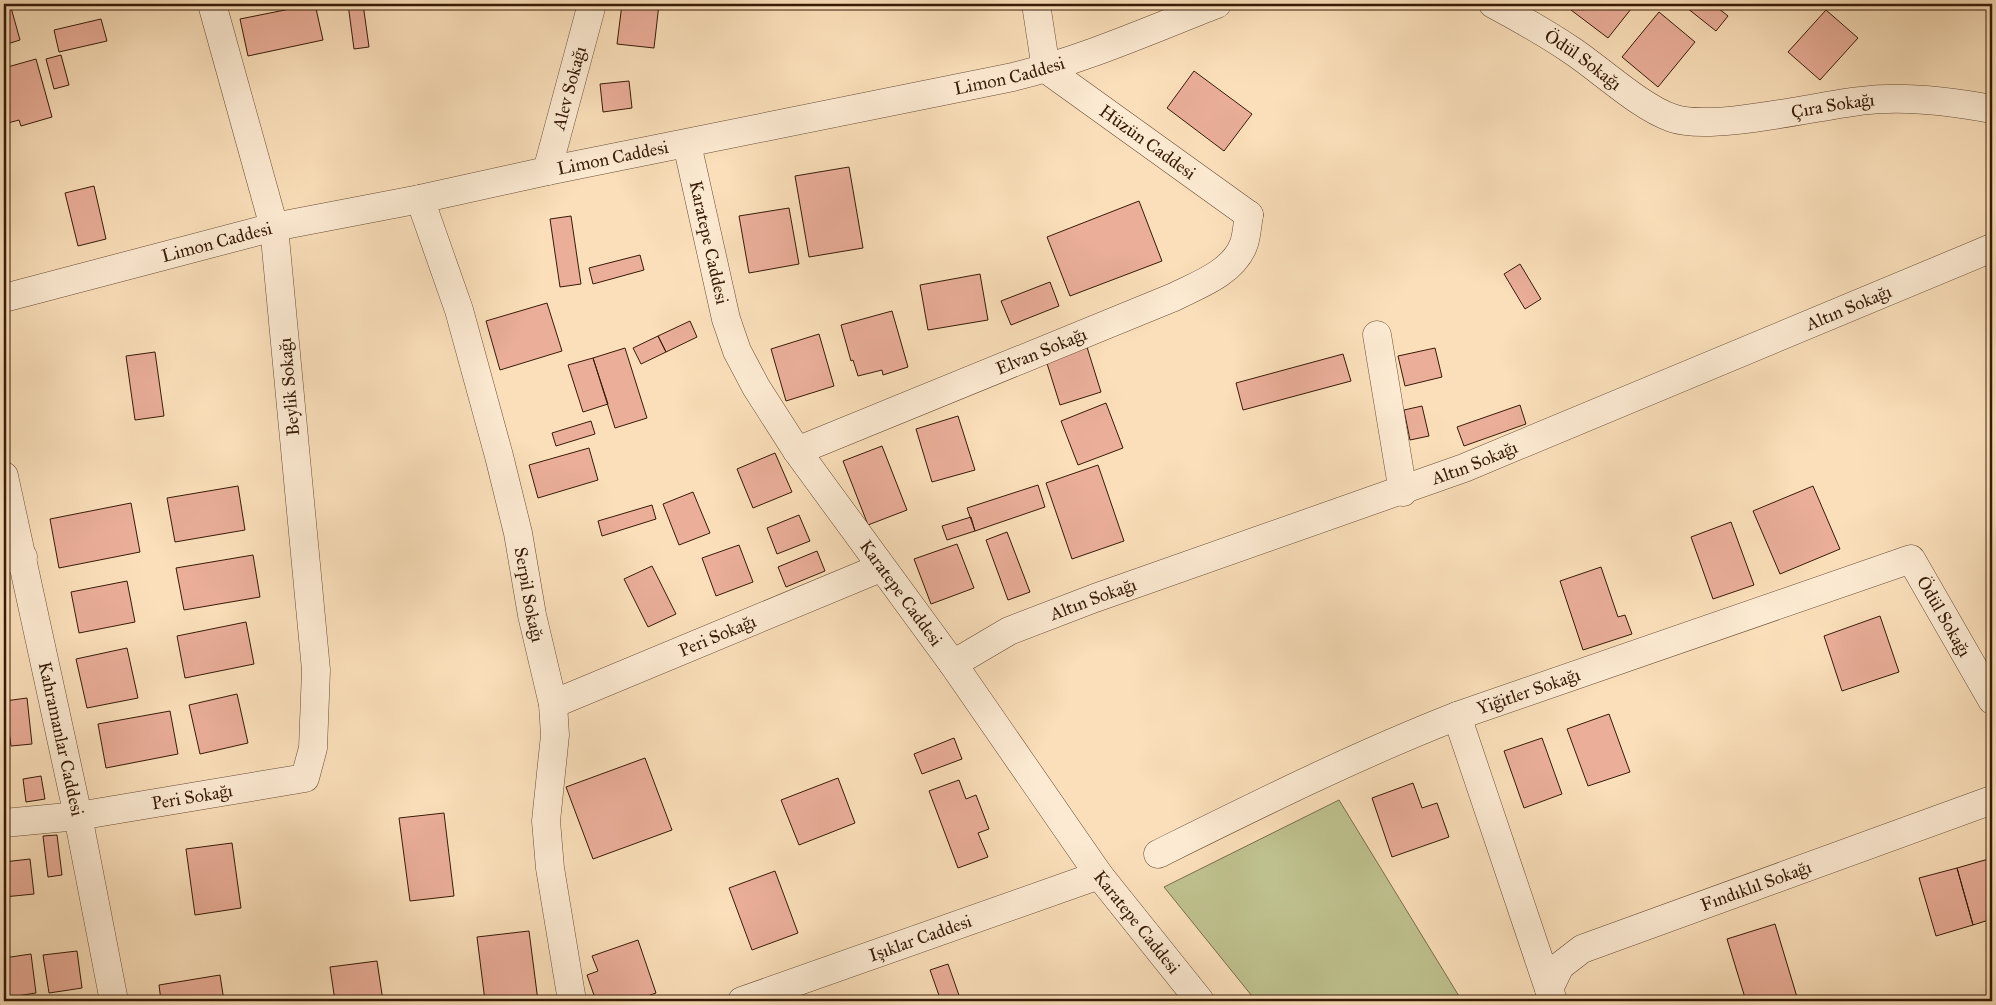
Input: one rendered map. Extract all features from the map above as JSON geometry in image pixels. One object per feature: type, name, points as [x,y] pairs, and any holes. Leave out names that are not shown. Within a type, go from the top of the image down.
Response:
[{"type":"street","name":"Beylik Sokağı","points":[[212,4],[274,227],[316,670],[314,748],[305,778]]},
{"type":"street","name":"Alev Sokağı","points":[[547,171],[592,4]]},
{"type":"street","points":[[1036,4],[1046,69]]},
{"type":"street","name":"Limon Caddesi","points":[[4,298],[274,227],[420,199],[547,171],[687,144],[1046,69],[1217,4]]},
{"type":"street","name":"Ödül Sokağı","points":[[1492,4],[1570,49],[1652,109],[1673,118]]},
{"type":"street","name":"Hüzün Caddesi","points":[[1046,69],[1249,215]]},
{"type":"street","name":"Çıra Sokağı","points":[[1673,118],[1697,122],[1737,119],[1862,100],[1908,99],[1963,104],[1992,109]]},
{"type":"street","name":"Karatepe Caddesi","points":[[687,144],[726,319],[737,351],[756,386],[797,451],[880,568],[953,664],[1099,875],[1200,1001]]},
{"type":"street","name":"Serpil Sokağı","points":[[420,199],[459,310],[484,400],[518,533],[532,614],[553,704],[555,735],[546,821],[550,868],[572,1001]]},
{"type":"street","name":"Elvan Sokağı","points":[[797,451],[1165,301],[1208,281],[1231,264],[1243,247],[1249,215]]},
{"type":"street","name":"Altın Sokağı","points":[[953,664],[1010,632],[1095,598],[1258,539],[1402,492],[1799,330],[1992,248]]},
{"type":"street","points":[[1377,335],[1402,492]]},
{"type":"street","name":"Kahramanlar Caddesi","points":[[4,476],[13,558],[78,816],[114,1001]]},
{"type":"street","name":"Ödül Sokağı","points":[[1911,558],[1992,700]]},
{"type":"street","name":"Yiğitler Sokağı","points":[[1158,854],[1288,788],[1393,741],[1457,716],[1911,558]]},
{"type":"street","name":"Peri Sokağı","points":[[553,704],[880,568]]},
{"type":"street","points":[[1457,716],[1551,995]]},
{"type":"street","name":"Peri Sokağı","points":[[4,824],[78,816],[305,778]]},
{"type":"street","name":"Fındıklıl Sokağı","points":[[1551,995],[1560,966],[1582,949],[1992,800]]},
{"type":"street","name":"Işıklar Caddesi","points":[[742,1001],[1099,875]]},
{"type":"green space","points":[[1339,800],[1462,1001],[1256,1001],[1164,887]]},
{"type":"building","points":[[4,4],[10,4],[20,40],[4,45]]},
{"type":"building","points":[[315,4],[323,40],[248,56],[240,19]]},
{"type":"building","points":[[348,4],[363,4],[369,47],[354,49]]},
{"type":"building","points":[[622,4],[659,4],[654,48],[617,44]]},
{"type":"building","points":[[1056,4],[1084,4],[1057,9]]},
{"type":"building","points":[[1576,4],[1635,4],[1608,38],[1571,10]]},
{"type":"building","points":[[1682,4],[1713,4],[1728,16],[1716,31]]},
{"type":"building","points":[[1826,10],[1858,38],[1820,80],[1788,52]]},
{"type":"building","points":[[1659,12],[1695,42],[1658,87],[1622,57]]},
{"type":"building","points":[[101,19],[107,41],[59,52],[54,30]]},
{"type":"building","points":[[61,55],[69,85],[54,89],[46,59]]},
{"type":"building","points":[[36,59],[52,117],[21,126],[19,120],[4,124],[4,68]]},
{"type":"building","points":[[1194,71],[1252,114],[1224,151],[1167,108]]},
{"type":"building","points":[[629,81],[632,108],[603,112],[600,84]]},
{"type":"building","points":[[849,167],[863,248],[809,257],[795,176]]},
{"type":"building","points":[[94,186],[106,239],[78,246],[65,193]]},
{"type":"building","points":[[1139,201],[1162,261],[1070,296],[1047,237]]},
{"type":"building","points":[[789,208],[799,264],[749,273],[739,216]]},
{"type":"building","points":[[571,216],[581,284],[560,287],[550,219]]},
{"type":"building","points":[[640,255],[644,270],[593,284],[589,268]]},
{"type":"building","points":[[1520,264],[1541,299],[1525,309],[1504,274]]},
{"type":"building","points":[[980,274],[988,320],[928,330],[920,285]]},
{"type":"building","points":[[1050,282],[1059,306],[1011,325],[1001,301]]},
{"type":"building","points":[[547,303],[562,351],[500,370],[486,321]]},
{"type":"building","points":[[892,311],[908,367],[883,375],[882,370],[858,376],[853,360],[851,361],[841,325]]},
{"type":"building","points":[[690,321],[697,337],[666,352],[658,336]]},
{"type":"building","points":[[819,334],[834,386],[786,401],[771,349]]},
{"type":"building","points":[[658,336],[666,352],[641,364],[633,348]]},
{"type":"building","points":[[1086,344],[1101,392],[1060,405],[1045,357]]},
{"type":"building","points":[[625,348],[647,418],[615,428],[593,358]]},
{"type":"building","points":[[1435,348],[1442,377],[1405,386],[1398,356]]},
{"type":"building","points":[[155,352],[164,416],[135,420],[126,356]]},
{"type":"building","points":[[1343,354],[1351,381],[1243,410],[1236,383]]},
{"type":"building","points":[[593,358],[608,404],[583,412],[568,365]]},
{"type":"building","points":[[1106,403],[1123,448],[1078,465],[1061,421]]},
{"type":"building","points":[[1520,405],[1526,424],[1464,446],[1457,427]]},
{"type":"building","points":[[1422,406],[1429,436],[1410,440],[1404,410]]},
{"type":"building","points":[[958,416],[975,470],[932,482],[916,429]]},
{"type":"building","points":[[591,421],[595,434],[556,446],[552,433]]},
{"type":"building","points":[[882,446],[907,510],[868,525],[843,461]]},
{"type":"building","points":[[589,448],[598,480],[538,498],[529,465]]},
{"type":"building","points":[[775,453],[792,492],[753,508],[737,469]]},
{"type":"building","points":[[1098,465],[1124,541],[1072,559],[1046,483]]},
{"type":"building","points":[[1038,485],[1045,507],[975,531],[967,508]]},
{"type":"building","points":[[238,486],[245,530],[175,542],[167,498]]},
{"type":"building","points":[[1813,486],[1840,549],[1780,574],[1753,511]]},
{"type":"building","points":[[693,492],[710,533],[679,545],[663,504]]},
{"type":"building","points":[[131,503],[140,552],[59,568],[50,519]]},
{"type":"building","points":[[652,505],[656,519],[602,536],[598,521]]},
{"type":"building","points":[[799,515],[810,541],[777,554],[767,528]]},
{"type":"building","points":[[971,517],[975,531],[947,540],[942,526]]},
{"type":"building","points":[[1731,522],[1754,585],[1713,599],[1691,537]]},
{"type":"building","points":[[1007,532],[1030,592],[1008,600],[986,540]]},
{"type":"building","points":[[957,544],[974,588],[931,604],[914,559]]},
{"type":"building","points":[[739,545],[753,582],[716,596],[702,558]]},
{"type":"building","points":[[817,551],[825,571],[786,587],[778,567]]},
{"type":"building","points":[[253,555],[260,597],[184,610],[176,568]]},
{"type":"building","points":[[652,566],[676,614],[648,627],[624,579]]},
{"type":"building","points":[[1601,567],[1618,617],[1625,615],[1632,634],[1583,650],[1560,581]]},
{"type":"building","points":[[127,581],[135,622],[79,633],[71,592]]},
{"type":"building","points":[[1880,616],[1899,672],[1842,691],[1824,636]]},
{"type":"building","points":[[246,622],[254,664],[185,678],[177,636]]},
{"type":"building","points":[[127,648],[138,698],[87,708],[76,659]]},
{"type":"building","points":[[237,694],[248,743],[200,754],[189,705]]},
{"type":"building","points":[[27,698],[32,744],[11,746],[5,701]]},
{"type":"building","points":[[4,701],[8,722],[4,722]]},
{"type":"building","points":[[170,711],[178,754],[106,768],[98,724]]},
{"type":"building","points":[[1609,714],[1630,772],[1588,786],[1567,729]]},
{"type":"building","points":[[954,738],[962,759],[922,774],[914,754]]},
{"type":"building","points":[[1542,738],[1562,794],[1524,808],[1504,751]]},
{"type":"building","points":[[645,758],[672,830],[593,859],[566,787]]},
{"type":"building","points":[[41,776],[45,799],[26,802],[23,779]]},
{"type":"building","points":[[838,778],[855,823],[799,845],[781,800]]},
{"type":"building","points":[[959,780],[966,799],[976,795],[989,829],[978,833],[988,857],[958,868],[929,791]]},
{"type":"building","points":[[1413,783],[1422,808],[1437,803],[1449,837],[1392,857],[1372,798]]},
{"type":"building","points":[[444,813],[454,896],[410,901],[399,818]]},
{"type":"building","points":[[57,835],[62,875],[48,877],[43,836]]},
{"type":"building","points":[[232,843],[241,908],[195,915],[186,849]]},
{"type":"building","points":[[1992,858],[1992,919],[1973,925],[1957,868]]},
{"type":"building","points":[[30,859],[34,894],[4,897],[4,862]]},
{"type":"building","points":[[1957,868],[1973,925],[1936,936],[1919,878]]},
{"type":"building","points":[[775,871],[798,933],[752,950],[729,888]]},
{"type":"building","points":[[1775,924],[1797,997],[1785,1001],[1746,1001],[1727,939]]},
{"type":"building","points":[[529,931],[538,1001],[485,1001],[477,937]]},
{"type":"building","points":[[638,940],[656,993],[633,1001],[596,1001],[587,975],[598,971],[592,956]]},
{"type":"building","points":[[77,951],[82,988],[49,993],[43,955]]},
{"type":"building","points":[[31,954],[36,993],[4,998],[4,958]]},
{"type":"building","points":[[377,961],[383,1001],[335,1001],[330,967]]},
{"type":"building","points":[[948,964],[961,1001],[941,1001],[930,970]]},
{"type":"building","points":[[220,975],[224,1001],[161,1001],[159,985]]},
{"type":"building","points":[[78,998],[78,1001],[54,1001]]}]
